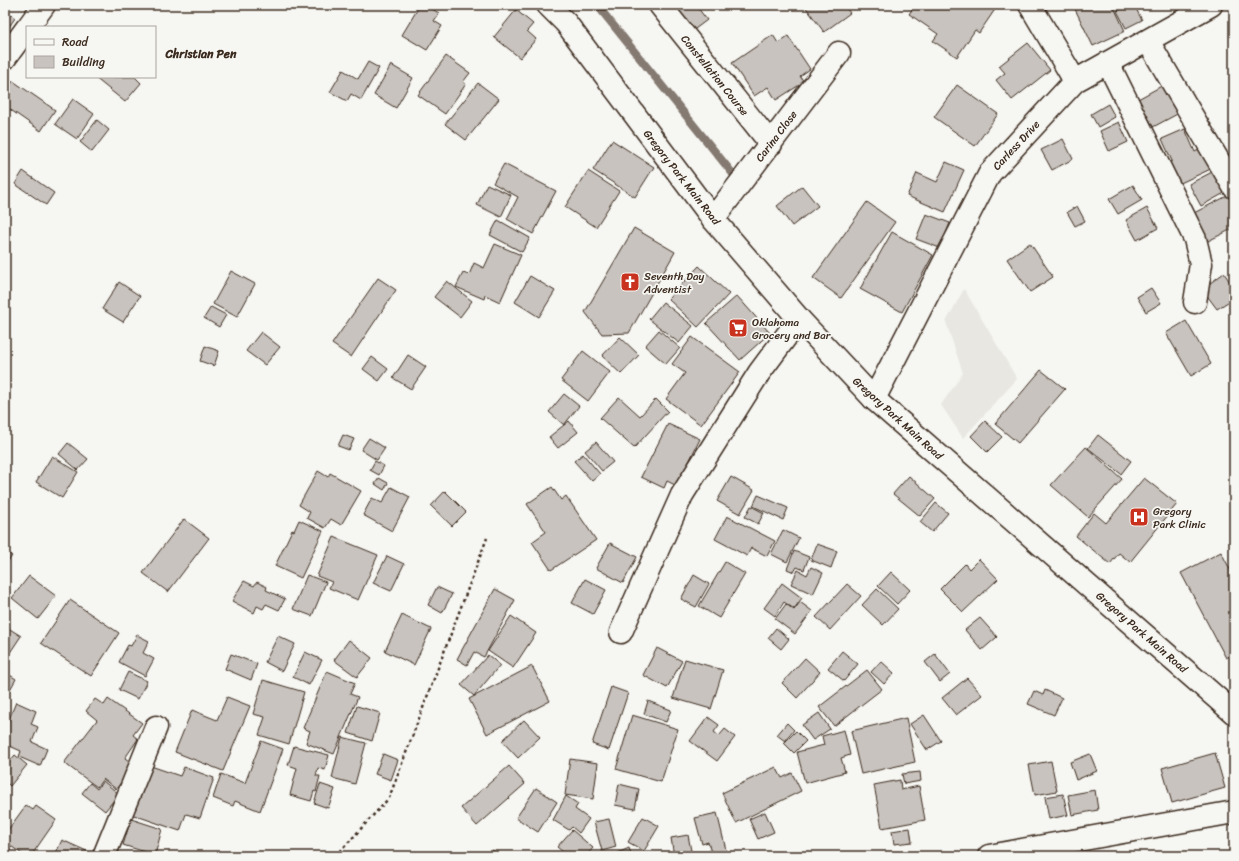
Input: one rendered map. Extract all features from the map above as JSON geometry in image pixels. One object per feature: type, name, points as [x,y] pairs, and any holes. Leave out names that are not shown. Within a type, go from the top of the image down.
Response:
[{"type":"street","points":[[28,26],[44,5]]},
{"type":"street","name":"Gregory Park Main Road","points":[[548,5],[566,23],[800,319],[874,399],[1234,713]]},
{"type":"street","name":"Constellation Course","points":[[660,5],[771,144]]},
{"type":"street","points":[[1030,5],[1075,81]]},
{"type":"street","name":"Carless Drive","points":[[874,399],[990,173],[1075,81],[1148,41],[1206,6]]},
{"type":"street","points":[[5,58],[26,29]]},
{"type":"street","points":[[1148,41],[1234,187]]},
{"type":"street","name":"Carina Close","points":[[717,214],[838,53]]},
{"type":"street","points":[[1108,63],[1195,239],[1201,264],[1196,302]]},
{"type":"street","points":[[621,632],[682,495],[759,373],[800,319]]},
{"type":"street","points":[[104,856],[156,727]]},
{"type":"street","points":[[989,856],[1234,812]]},
{"type":"path","points":[[336,856],[389,798],[487,538]]},
{"type":"shaded area","points":[[964,289],[1017,379],[963,438],[941,405],[963,373],[946,322]]},
{"type":"building","points":[[420,5],[425,5],[439,13],[434,21],[442,26],[427,50],[402,35]]},
{"type":"building","points":[[670,5],[702,5],[698,8],[707,20],[691,32]]},
{"type":"building","points":[[804,5],[844,5],[850,13],[824,32]]},
{"type":"building","points":[[915,5],[998,5],[979,33],[975,30],[957,57],[933,41],[938,34],[909,14]]},
{"type":"building","points":[[1073,5],[1113,5],[1125,31],[1093,46]]},
{"type":"building","points":[[1129,5],[1134,5],[1142,20],[1126,28],[1117,11]]},
{"type":"building","points":[[516,10],[533,24],[527,31],[536,39],[520,58],[494,37]]},
{"type":"building","points":[[5,11],[15,18],[5,33]]},
{"type":"building","points":[[773,35],[778,43],[788,36],[810,69],[800,76],[804,82],[776,100],[768,87],[754,96],[732,63]]},
{"type":"building","points":[[1028,43],[1050,70],[1012,100],[996,80],[1005,73],[999,66]]},
{"type":"building","points":[[446,56],[470,73],[463,82],[466,84],[445,114],[418,95]]},
{"type":"building","points":[[368,62],[379,68],[361,100],[351,94],[347,101],[330,92],[343,70],[358,79]]},
{"type":"building","points":[[391,65],[413,78],[396,108],[374,95]]},
{"type":"building","points":[[95,78],[136,78],[141,83],[125,102]]},
{"type":"building","points":[[13,81],[55,110],[41,131],[5,106],[5,93]]},
{"type":"building","points":[[478,83],[499,99],[466,140],[445,124]]},
{"type":"building","points":[[1167,83],[1183,111],[1153,127],[1138,99]]},
{"type":"building","points":[[957,85],[998,114],[975,146],[934,117]]},
{"type":"building","points":[[73,99],[94,114],[77,139],[55,124]]},
{"type":"building","points":[[1108,104],[1115,117],[1098,127],[1091,114]]},
{"type":"building","points":[[97,120],[109,130],[92,152],[80,142]]},
{"type":"building","points":[[1119,122],[1128,142],[1109,151],[1100,131]]},
{"type":"building","points":[[1185,129],[1195,152],[1206,146],[1215,167],[1174,186],[1164,165],[1172,161],[1162,139]]},
{"type":"building","points":[[1063,139],[1073,159],[1052,170],[1041,150]]},
{"type":"building","points":[[612,140],[654,167],[635,197],[593,170]]},
{"type":"building","points":[[946,162],[964,170],[945,212],[907,196],[917,173],[937,182]]},
{"type":"building","points":[[504,164],[556,191],[533,234],[507,219],[518,197],[493,183]]},
{"type":"building","points":[[1216,170],[1228,191],[1201,206],[1189,184]]},
{"type":"building","points":[[23,171],[54,193],[46,205],[15,184]]},
{"type":"building","points":[[588,171],[619,191],[596,227],[565,207]]},
{"type":"building","points":[[487,184],[511,195],[501,217],[477,205]]},
{"type":"building","points":[[1133,185],[1142,200],[1118,214],[1109,199]]},
{"type":"building","points":[[802,186],[818,206],[792,226],[777,206]]},
{"type":"building","points":[[1229,195],[1234,206],[1234,228],[1206,242],[1192,214]]},
{"type":"building","points":[[867,202],[895,222],[841,298],[813,278]]},
{"type":"building","points":[[1077,206],[1085,221],[1075,226],[1067,212]]},
{"type":"building","points":[[1147,208],[1158,228],[1137,240],[1126,220]]},
{"type":"building","points":[[926,214],[950,223],[940,248],[916,239]]},
{"type":"building","points":[[498,220],[530,238],[522,252],[490,235]]},
{"type":"building","name":"Seventh Day Adventist","points":[[634,228],[675,252],[629,333],[602,334],[585,312]]},
{"type":"building","points":[[892,232],[933,255],[902,312],[860,289]]},
{"type":"building","points":[[1030,243],[1053,277],[1030,292],[1007,259]]},
{"type":"building","points":[[495,244],[521,255],[500,302],[485,295],[484,299],[456,287],[463,273],[469,275],[474,263],[484,268]]},
{"type":"building","points":[[699,266],[729,294],[698,327],[668,299]]},
{"type":"building","points":[[231,271],[255,284],[237,317],[213,304]]},
{"type":"building","points":[[1224,273],[1234,288],[1234,298],[1217,309],[1202,289]]},
{"type":"building","points":[[530,276],[555,291],[539,317],[515,302]]},
{"type":"building","points":[[378,278],[396,290],[351,357],[332,344]]},
{"type":"building","points":[[447,281],[472,301],[460,317],[434,297]]},
{"type":"building","points":[[119,282],[140,296],[123,322],[102,309]]},
{"type":"building","points":[[1151,288],[1161,303],[1146,312],[1137,297]]},
{"type":"building","name":"Oklahoma Grocery and Bar","points":[[737,296],[770,333],[740,360],[706,323]]},
{"type":"building","points":[[663,302],[693,326],[679,343],[649,319]]},
{"type":"building","points":[[211,307],[226,315],[219,327],[204,318]]},
{"type":"building","points":[[1186,321],[1211,364],[1191,376],[1166,333]]},
{"type":"building","points":[[659,330],[680,348],[666,364],[645,346]]},
{"type":"building","points":[[261,332],[280,347],[265,365],[246,351]]},
{"type":"building","points":[[620,337],[639,355],[621,374],[602,356]]},
{"type":"building","points":[[692,337],[740,372],[701,425],[666,399],[685,373],[672,364]]},
{"type":"building","points":[[205,346],[219,351],[214,366],[200,361]]},
{"type":"building","points":[[583,351],[610,372],[588,401],[561,380]]},
{"type":"building","points":[[408,355],[426,367],[411,389],[393,378]]},
{"type":"building","points":[[372,357],[388,369],[379,381],[363,369]]},
{"type":"building","points":[[1041,370],[1065,389],[1018,443],[995,424]]},
{"type":"building","points":[[564,394],[579,406],[564,425],[549,412]]},
{"type":"building","points":[[619,397],[640,416],[656,399],[668,411],[634,448],[600,418]]},
{"type":"building","points":[[569,421],[578,432],[558,448],[549,437]]},
{"type":"building","points":[[985,421],[1002,437],[987,452],[971,436]]},
{"type":"building","points":[[668,424],[700,439],[677,486],[667,481],[664,488],[641,477]]},
{"type":"building","points":[[343,435],[354,439],[349,450],[338,446]]},
{"type":"building","points":[[1098,435],[1131,461],[1121,474],[1088,448]]},
{"type":"building","points":[[369,438],[385,448],[377,460],[361,450]]},
{"type":"building","points":[[596,442],[613,462],[602,471],[585,451]]},
{"type":"building","points":[[68,443],[88,459],[78,470],[59,454]]},
{"type":"building","points":[[1086,447],[1122,479],[1088,517],[1051,485]]},
{"type":"building","points":[[583,454],[600,474],[592,481],[574,461]]},
{"type":"building","points":[[52,456],[78,472],[62,498],[36,482]]},
{"type":"building","points":[[375,461],[384,466],[379,475],[370,470]]},
{"type":"building","points":[[318,471],[328,477],[330,473],[361,491],[341,525],[331,519],[325,528],[307,518],[310,512],[299,505]]},
{"type":"building","points":[[909,476],[935,499],[920,516],[893,494]]},
{"type":"building","points":[[731,477],[754,490],[740,514],[717,501]]},
{"type":"building","points":[[379,478],[388,483],[384,490],[375,484]]},
{"type":"building","name":"Gregory Park Clinic","points":[[1144,478],[1177,504],[1130,562],[1119,553],[1110,564],[1076,536],[1094,513],[1106,523]]},
{"type":"building","points":[[391,487],[410,497],[392,531],[363,515],[372,498],[382,503]]},
{"type":"building","points":[[552,487],[561,500],[566,496],[596,540],[551,570],[532,542],[546,532],[527,504]]},
{"type":"building","points":[[445,491],[466,512],[452,526],[431,506]]},
{"type":"building","points":[[758,495],[788,508],[783,520],[753,506]]},
{"type":"building","points":[[936,503],[948,513],[932,532],[920,522]]},
{"type":"building","points":[[751,506],[764,513],[758,524],[745,517]]},
{"type":"building","points":[[727,516],[775,541],[767,556],[751,548],[747,556],[715,539]]},
{"type":"building","points":[[184,519],[209,538],[168,592],[143,573]]},
{"type":"building","points":[[299,520],[323,531],[301,578],[275,566],[292,530],[294,531]]},
{"type":"building","points":[[783,530],[799,538],[787,562],[771,554]]},
{"type":"building","points":[[334,537],[378,555],[358,600],[329,588],[332,582],[317,576]]},
{"type":"building","points":[[610,543],[637,557],[623,583],[596,568]]},
{"type":"building","points":[[817,544],[837,551],[831,568],[811,560]]},
{"type":"building","points":[[5,551],[12,556],[5,565]]},
{"type":"building","points":[[794,551],[809,557],[804,570],[797,567],[794,572],[787,569]]},
{"type":"building","points":[[1221,552],[1234,577],[1234,654],[1226,658],[1181,573]]},
{"type":"building","points":[[387,556],[404,564],[391,591],[373,583]]},
{"type":"building","points":[[979,559],[998,579],[963,612],[940,589],[965,564],[969,569]]},
{"type":"building","points":[[725,562],[745,574],[719,618],[699,606]]},
{"type":"building","points":[[811,567],[823,573],[813,594],[791,584],[798,570],[807,575]]},
{"type":"building","points":[[891,572],[910,590],[897,604],[878,586]]},
{"type":"building","points":[[307,575],[326,582],[312,616],[293,609]]},
{"type":"building","points":[[694,575],[709,584],[696,607],[681,599]]},
{"type":"building","points":[[29,576],[56,596],[38,619],[12,598]]},
{"type":"building","points":[[585,579],[606,590],[593,614],[572,603]]},
{"type":"building","points":[[244,581],[254,586],[257,582],[267,587],[266,590],[285,599],[279,610],[266,604],[263,609],[257,606],[254,613],[232,601]]},
{"type":"building","points":[[782,583],[802,598],[794,609],[784,602],[775,616],[764,608]]},
{"type":"building","points":[[847,584],[861,596],[830,630],[816,617]]},
{"type":"building","points":[[437,587],[452,594],[442,613],[428,605]]},
{"type":"building","points":[[495,589],[515,600],[484,657],[474,652],[467,665],[457,659]]},
{"type":"building","points":[[877,589],[898,609],[883,625],[862,605]]},
{"type":"building","points":[[70,600],[119,633],[91,676],[41,643]]},
{"type":"building","points":[[800,602],[812,611],[795,634],[775,619],[786,604],[794,610]]},
{"type":"building","points":[[402,615],[431,629],[414,665],[385,651]]},
{"type":"building","points":[[511,616],[536,633],[513,668],[488,651]]},
{"type":"building","points":[[980,618],[997,637],[982,650],[965,630]]},
{"type":"building","points":[[5,626],[21,636],[5,660]]},
{"type":"building","points":[[776,628],[789,639],[781,649],[768,638]]},
{"type":"building","points":[[137,635],[149,641],[143,653],[154,659],[145,676],[119,662],[128,645],[131,646]]},
{"type":"building","points":[[278,636],[295,644],[282,671],[265,662]]},
{"type":"building","points":[[349,640],[372,658],[357,677],[334,660]]},
{"type":"building","points":[[657,648],[682,661],[667,688],[643,675]]},
{"type":"building","points":[[842,651],[858,664],[844,681],[828,668]]},
{"type":"building","points":[[305,652],[322,660],[309,685],[293,677]]},
{"type":"building","points":[[231,654],[257,664],[251,680],[225,669]]},
{"type":"building","points":[[935,654],[950,674],[940,682],[925,662]]},
{"type":"building","points":[[488,655],[500,665],[474,696],[461,685]]},
{"type":"building","points":[[805,658],[820,672],[797,698],[782,683]]},
{"type":"building","points":[[685,659],[723,670],[711,709],[673,698]]},
{"type":"building","points":[[881,661],[894,673],[884,684],[871,672]]},
{"type":"building","points":[[532,666],[550,701],[487,734],[469,699]]},
{"type":"building","points":[[867,670],[882,689],[834,726],[819,707]]},
{"type":"building","points":[[327,671],[355,683],[350,694],[358,697],[334,754],[306,743],[310,731],[303,728]]},
{"type":"building","points":[[5,672],[16,679],[8,693],[5,691]]},
{"type":"building","points":[[128,672],[147,681],[138,699],[119,690]]},
{"type":"building","points":[[967,678],[982,695],[956,715],[942,698]]},
{"type":"building","points":[[263,680],[304,692],[289,744],[259,735],[265,717],[253,714]]},
{"type":"building","points":[[611,687],[628,693],[609,750],[592,744]]},
{"type":"building","points":[[1045,690],[1062,698],[1054,715],[1028,704],[1034,691],[1043,695]]},
{"type":"building","points":[[227,697],[250,706],[223,771],[175,752],[192,710],[217,720]]},
{"type":"building","points":[[95,699],[104,705],[108,699],[142,723],[133,735],[138,739],[125,758],[134,765],[116,789],[103,779],[97,787],[64,763],[97,720],[86,711]]},
{"type":"building","points":[[648,701],[671,710],[666,722],[644,714]]},
{"type":"building","points":[[16,702],[36,711],[31,724],[38,727],[32,742],[47,749],[40,766],[19,757],[21,751],[5,744],[5,729]]},
{"type":"building","points":[[357,706],[380,713],[372,741],[348,733]]},
{"type":"building","points":[[819,713],[830,729],[813,740],[802,725]]},
{"type":"building","points":[[632,715],[678,729],[661,782],[616,769]]},
{"type":"building","points":[[924,715],[941,741],[927,750],[910,724]]},
{"type":"building","points":[[708,717],[719,725],[714,732],[719,736],[725,729],[735,737],[717,761],[690,741]]},
{"type":"building","points":[[906,718],[915,762],[861,774],[851,731]]},
{"type":"building","points":[[524,720],[540,737],[518,758],[502,741]]},
{"type":"building","points":[[787,723],[794,730],[785,741],[777,735]]},
{"type":"building","points":[[844,730],[850,755],[841,758],[845,772],[805,783],[797,752],[824,745],[822,736]]},
{"type":"building","points":[[796,731],[806,741],[794,753],[784,743]]},
{"type":"building","points":[[342,737],[366,743],[355,784],[332,778]]},
{"type":"building","points":[[261,741],[283,749],[260,811],[235,801],[233,806],[213,798],[221,774],[245,783]]},
{"type":"building","points":[[294,746],[329,755],[325,770],[318,768],[316,776],[320,776],[316,792],[314,791],[311,801],[290,795],[297,768],[288,765]]},
{"type":"building","points":[[1215,753],[1225,788],[1172,803],[1162,768]]},
{"type":"building","points":[[383,754],[398,760],[391,780],[375,774]]},
{"type":"building","points":[[1090,754],[1097,771],[1076,780],[1070,762]]},
{"type":"building","points":[[15,755],[27,765],[10,786],[5,781],[5,767]]},
{"type":"building","points":[[570,759],[598,763],[593,799],[565,795]]},
{"type":"building","points":[[1051,761],[1057,791],[1035,795],[1029,765]]},
{"type":"building","points":[[145,764],[180,776],[184,767],[214,778],[200,818],[186,814],[180,831],[128,813]]},
{"type":"building","points":[[509,766],[525,784],[477,826],[461,808]]},
{"type":"building","points":[[776,767],[782,778],[792,773],[801,791],[736,823],[722,793]]},
{"type":"building","points":[[920,772],[921,781],[904,784],[902,774]]},
{"type":"building","points":[[900,780],[901,790],[919,786],[925,820],[882,828],[874,785]]},
{"type":"building","points":[[103,781],[119,794],[105,811],[82,793],[90,783],[97,789]]},
{"type":"building","points":[[320,784],[335,789],[328,808],[314,803]]},
{"type":"building","points":[[619,784],[639,789],[635,809],[615,805]]},
{"type":"building","points":[[536,788],[557,802],[538,832],[516,818]]},
{"type":"building","points":[[1095,790],[1098,810],[1072,815],[1068,795]]},
{"type":"building","points":[[1063,794],[1068,815],[1049,819],[1045,797]]},
{"type":"building","points":[[566,796],[578,804],[575,809],[589,819],[579,833],[572,827],[569,830],[553,820]]},
{"type":"building","points":[[26,805],[33,810],[36,806],[56,820],[31,856],[25,856],[5,842],[5,834]]},
{"type":"building","points":[[765,812],[774,832],[758,839],[749,819]]},
{"type":"building","points":[[717,813],[727,854],[712,856],[708,842],[702,844],[695,818]]},
{"type":"building","points":[[643,817],[659,826],[644,851],[628,842]]},
{"type":"building","points":[[131,819],[162,829],[155,855],[123,845]]},
{"type":"building","points":[[609,819],[616,847],[602,851],[594,822]]},
{"type":"building","points":[[910,828],[912,842],[894,844],[892,831]]},
{"type":"building","points":[[572,830],[593,848],[586,856],[568,856],[557,847]]},
{"type":"building","points":[[688,835],[692,856],[674,856],[671,838]]},
{"type":"building","points":[[62,840],[91,853],[90,856],[55,855]]},
{"type":"building","points":[[629,848],[632,856],[611,856]]},
{"type":"building","points":[[492,850],[507,856],[490,856]]},
{"type":"waterway","points":[[597,5],[733,174]]},
{"type":"place","name":"Seventh Day Adventist","points":[[630,282]]},
{"type":"place","name":"Oklahoma Grocery and Bar","points":[[738,328]]},
{"type":"place","name":"Gregory Park Clinic","points":[[1139,517]]},
{"type":"district","name":"Christian Pen","points":[[201,54]]}]
